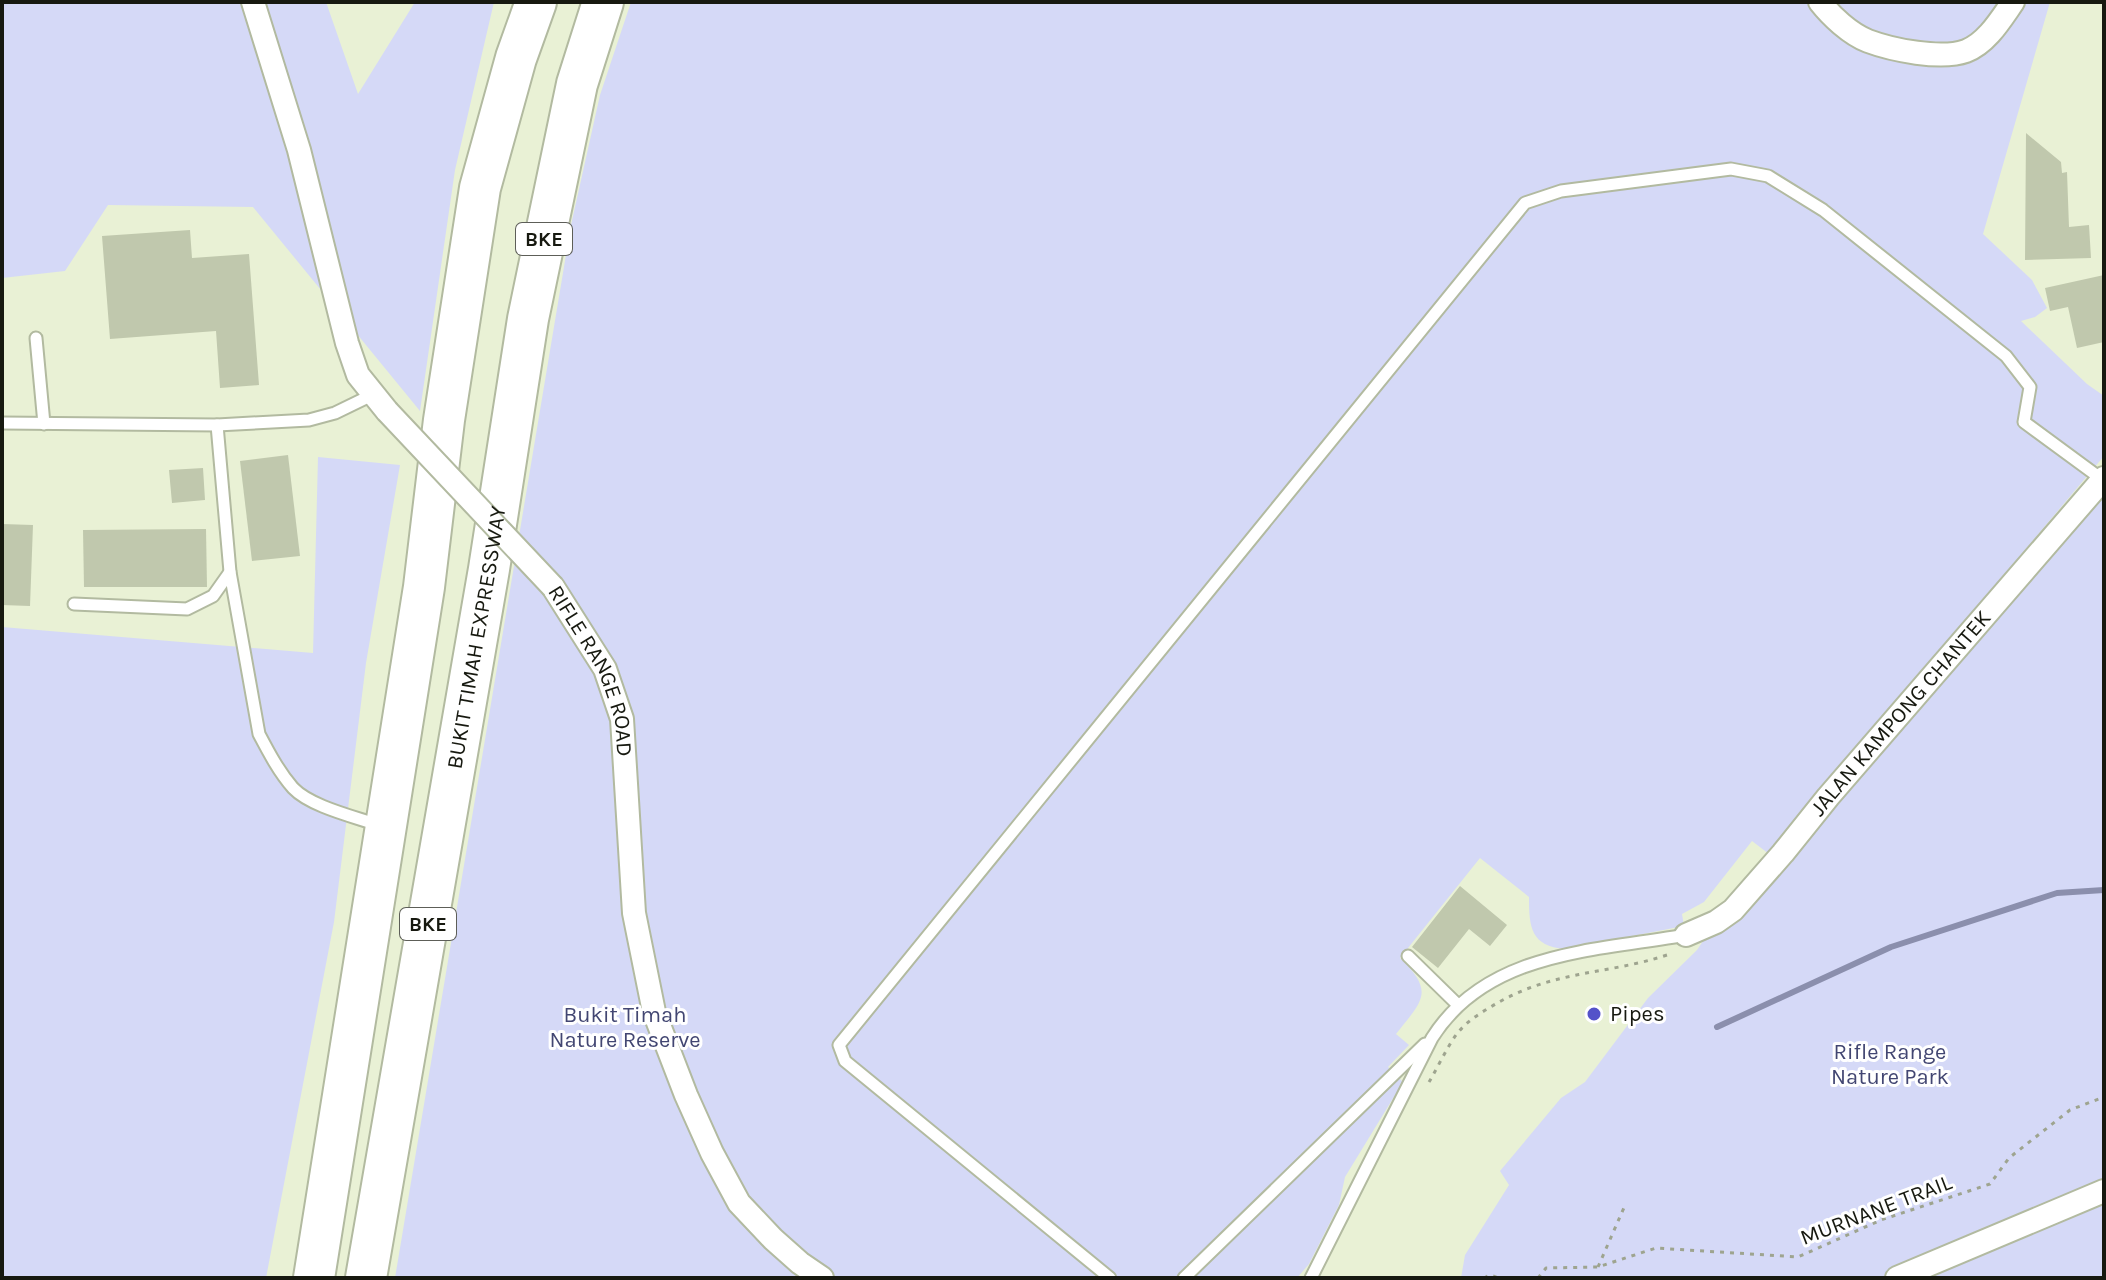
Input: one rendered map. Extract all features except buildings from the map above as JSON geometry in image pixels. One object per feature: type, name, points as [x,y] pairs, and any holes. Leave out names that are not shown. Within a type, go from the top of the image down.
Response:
[{"type":"highway","name":"BKE","points":[[314,1278],[424,587],[444,420],[480,188],[516,58],[536,2]]},
{"type":"highway","name":"BUKIT TIMAH EXPRESSWAY","points":[[366,1278],[489,569],[528,319],[577,84],[603,2]]},
{"type":"street","name":"RIFLE RANGE ROAD","points":[[253,2],[299,150],[347,343],[358,375],[380,403],[553,587],[605,669],[622,719],[634,913],[654,1012],[686,1095],[739,1203],[798,1271],[822,1278]]},
{"type":"street","points":[[1820,2],[1829,14],[1865,40],[1902,51],[1936,54],[1966,50],[1994,29],[2013,2]]},
{"type":"street","name":"JALAN KAMPONG CHANTEK","points":[[1689,934],[1733,910],[2103,479]]},
{"type":"street","points":[[1897,1278],[2104,1191]]},
{"type":"lane","points":[[1110,1278],[845,1061],[839,1045],[1525,203],[1561,191],[1731,169],[1768,176],[1823,210],[2006,356],[2030,387],[2024,422],[2103,479]]},
{"type":"lane","points":[[36,338],[44,424]]},
{"type":"lane","points":[[2,423],[217,425],[309,420],[380,403]]},
{"type":"lane","points":[[217,425],[230,572],[259,734],[271,757],[296,790],[330,808],[385,827]]},
{"type":"lane","points":[[74,604],[187,609],[213,596],[230,572]]},
{"type":"lane","points":[[1184,1278],[1432,1038],[1458,1005],[1489,981],[1534,961],[1689,934]]},
{"type":"lane","points":[[1408,956],[1458,1005]]},
{"type":"lane","points":[[1311,1278],[1432,1038]]},
{"type":"path","points":[[1428,1083],[1457,1033],[1473,1018],[1514,992],[1557,977],[1648,962],[1694,946],[1689,934]]},
{"type":"path","name":"MURNANE TRAIL","points":[[1538,1278],[1546,1268],[1598,1267],[1656,1248],[1798,1257],[1881,1220],[1990,1184],[2009,1158],[2070,1110],[2104,1097]]},
{"type":"path","points":[[1598,1267],[1626,1203]]},
{"type":"path","points":[[1484,1278],[1490,1275],[1499,1278]]},
{"type":"green space","points":[[2,2],[326,2],[358,94],[415,2],[494,2],[455,170],[420,411],[253,207],[108,205],[65,271],[2,278]]},
{"type":"green space","name":"Bukit Timah Nature Reserve","points":[[631,2],[2050,2],[1983,234],[2032,280],[2047,308],[2035,317],[2021,321],[2087,384],[2104,396],[2104,456],[1769,854],[1752,841],[1704,902],[1682,914],[1684,926],[1565,949],[1545,944],[1534,934],[1531,926],[1529,897],[1480,858],[1400,958],[1418,979],[1421,988],[1418,1004],[1396,1034],[1409,1045],[1388,1067],[1403,1082],[1345,1177],[1339,1205],[1309,1264],[1297,1278],[395,1278],[571,225],[600,95]]},
{"type":"green space","points":[[318,457],[400,465],[366,663],[334,922],[266,1278],[2,1278],[2,627],[313,653]]},
{"type":"green space","name":"Rifle Range Nature Park","points":[[2104,495],[2104,1278],[1461,1278],[1465,1255],[1509,1185],[1500,1171],[1561,1098],[1585,1082],[1648,998],[1697,950],[1707,935],[1832,802]]},
{"type":"waterway","points":[[1717,1027],[1891,947],[2057,893],[2104,890]]},
{"type":"place","name":"Pipes","points":[[1594,1014]]}]
